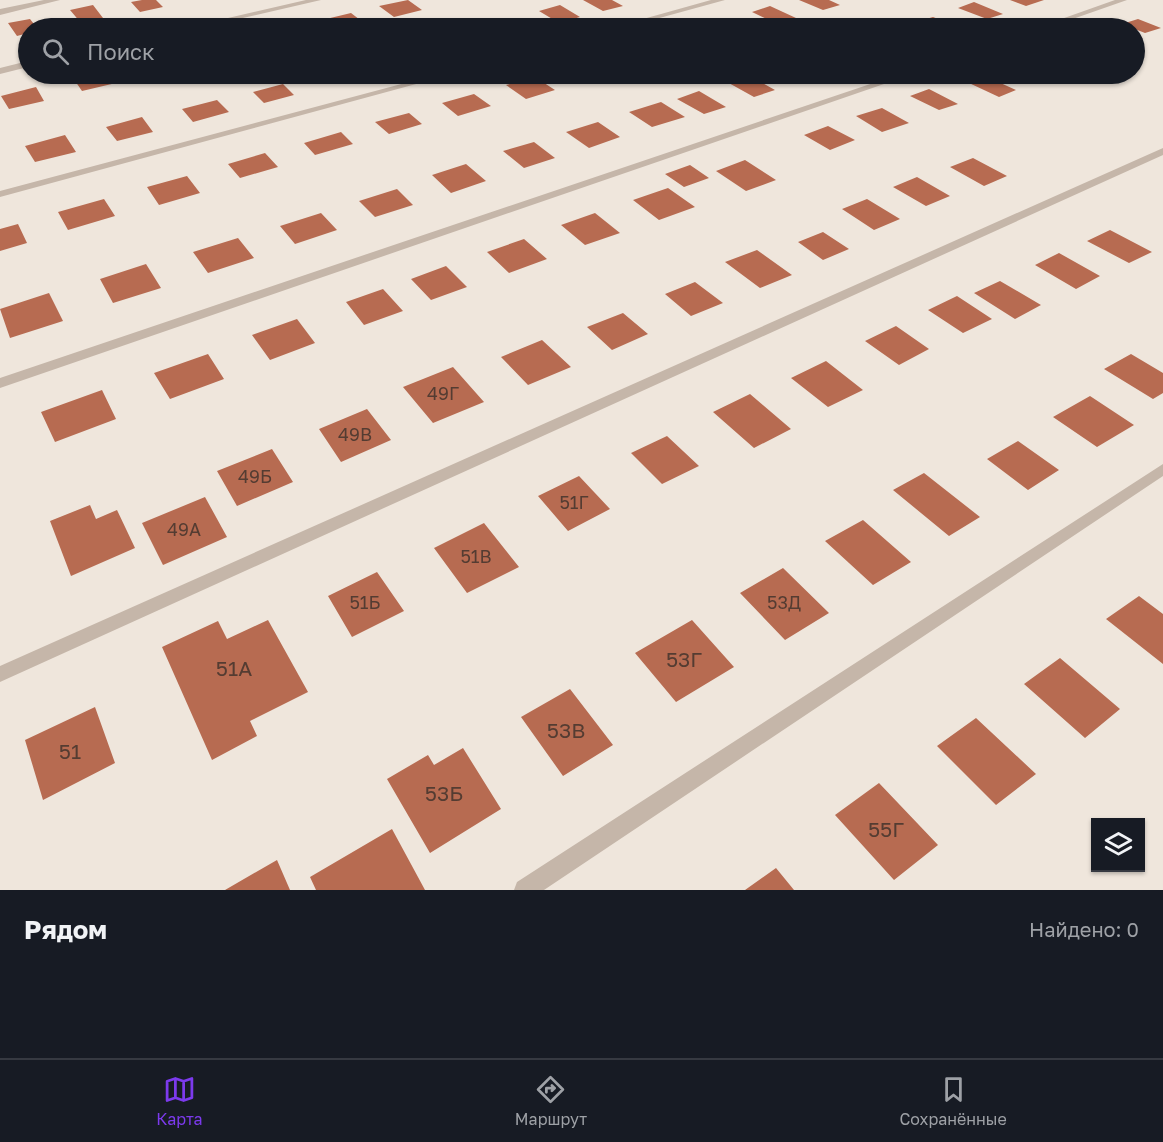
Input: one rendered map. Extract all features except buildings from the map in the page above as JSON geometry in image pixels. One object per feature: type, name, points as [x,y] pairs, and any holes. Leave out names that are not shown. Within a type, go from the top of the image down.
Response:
[{"type":"street","points":[[0,12],[56,0]]},
{"type":"street","points":[[235,18],[317,0]]},
{"type":"street","points":[[653,18],[721,0]]},
{"type":"street","points":[[1070,18],[1124,0]]},
{"type":"street","points":[[0,71],[18,66]]},
{"type":"street","points":[[0,194],[411,84]]},
{"type":"street","points":[[0,383],[879,84]]},
{"type":"street","points":[[0,674],[1163,151]]},
{"type":"street","points":[[525,890],[1163,469]]}]
